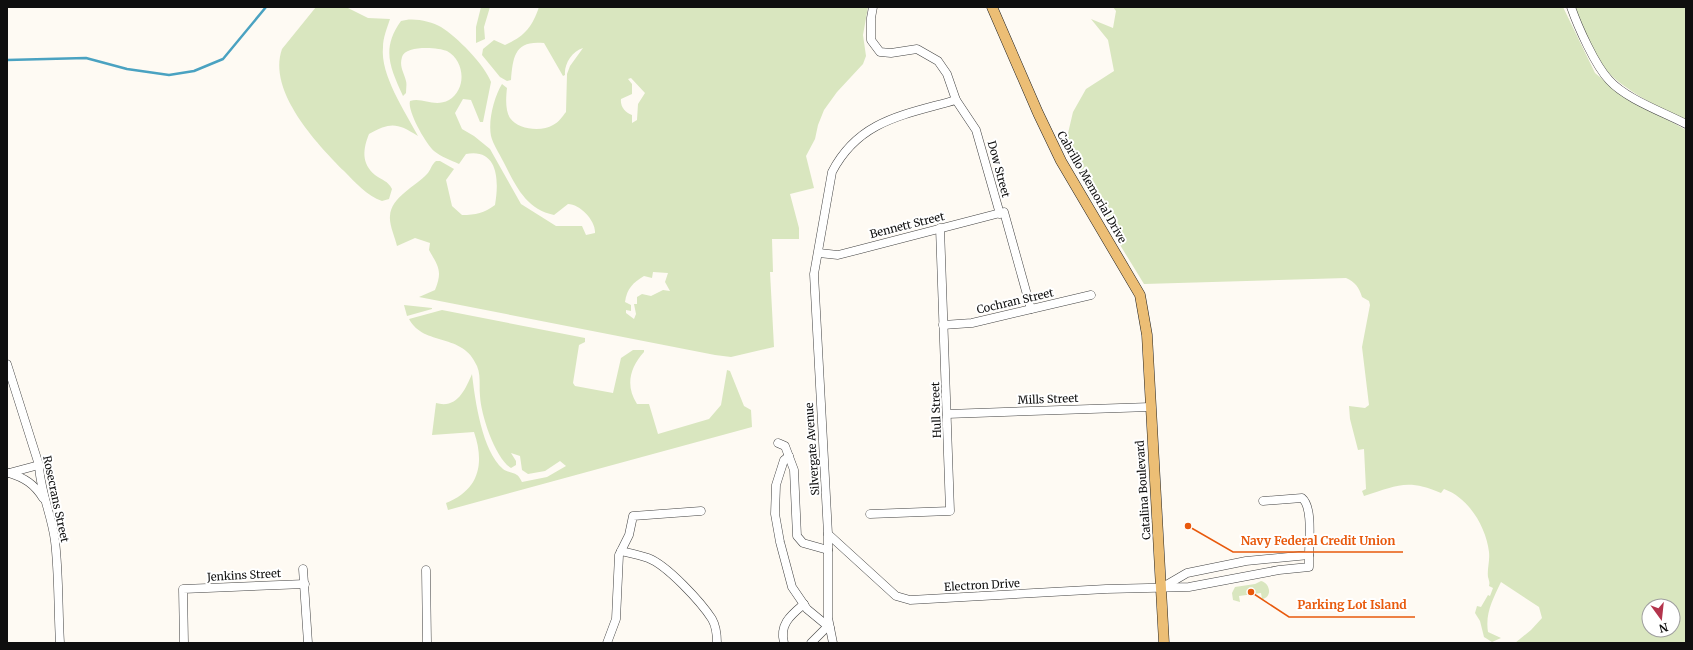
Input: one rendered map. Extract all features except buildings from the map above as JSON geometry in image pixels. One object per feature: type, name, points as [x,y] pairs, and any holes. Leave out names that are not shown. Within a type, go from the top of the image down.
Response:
[{"type":"main road","name":"Cabrillo Memorial Drive","points":[[992,7],[1038,113],[1061,161],[1140,295],[1147,335]]},
{"type":"main road","name":"Catalina Boulevard","points":[[1147,335],[1164,643]]},
{"type":"street","name":"Dow Street","points":[[873,7],[871,18],[871,40],[880,52],[891,53],[917,49],[938,61],[947,74],[956,100],[976,130],[1000,214],[1004,212],[1031,309]]},
{"type":"street","points":[[1571,7],[1601,70],[1610,81],[1629,96],[1686,124]]},
{"type":"street","name":"Silvergate Avenue","points":[[833,643],[828,618],[828,534],[814,274],[819,253],[832,172],[840,158],[865,132],[886,120],[956,100]]},
{"type":"street","name":"Bennett Street","points":[[819,253],[838,254],[1000,214]]},
{"type":"street","name":"Hull Street","points":[[870,514],[950,511],[940,228]]},
{"type":"street","name":"Cochran Street","points":[[943,325],[972,323],[1091,295]]},
{"type":"street","name":"Rosecrans Street","points":[[7,364],[39,465],[40,477],[56,546],[60,643]]},
{"type":"street","name":"Mills Street","points":[[946,414],[1150,407]]},
{"type":"street","points":[[778,443],[785,446],[794,470],[797,536],[803,543],[828,550]]},
{"type":"street","points":[[789,456],[784,460],[776,485],[775,514],[780,542],[792,587],[804,604],[829,627],[811,643]]},
{"type":"street","points":[[8,474],[39,465]]},
{"type":"street","points":[[8,474],[23,478],[36,488],[48,508]]},
{"type":"street","points":[[1263,501],[1302,498],[1306,502],[1308,509],[1309,555]]},
{"type":"street","points":[[607,643],[616,619],[621,551],[629,535],[633,516],[701,511]]},
{"type":"street","name":"Electron Drive","points":[[828,534],[896,596],[910,600],[1162,587],[1189,587],[1279,570],[1309,567],[1309,555],[1246,561],[1187,573],[1162,587]]},
{"type":"street","points":[[621,551],[648,558],[667,569],[704,608],[713,621],[718,636],[718,643]]},
{"type":"street","points":[[303,569],[308,643]]},
{"type":"street","points":[[426,570],[427,643]]},
{"type":"street","name":"Jenkins Street","points":[[184,643],[183,589],[305,584]]},
{"type":"street","points":[[784,643],[783,630],[787,618],[804,604]]},
{"type":"green space","points":[[316,7],[346,7],[368,18],[390,19],[383,44],[385,69],[394,93],[418,136],[399,126],[383,127],[369,134],[365,145],[365,161],[370,170],[375,175],[387,182],[392,189],[389,199],[382,201],[371,196],[352,180],[309,132],[297,116],[288,99],[282,82],[279,65],[282,49]]},
{"type":"green space","points":[[481,7],[490,7],[484,27],[485,39],[476,43],[476,27]]},
{"type":"green space","points":[[539,7],[868,7],[863,35],[866,56],[863,64],[837,92],[824,110],[818,125],[815,139],[806,156],[814,188],[790,194],[799,228],[799,239],[772,239],[773,272],[770,272],[774,347],[731,357],[715,355],[419,297],[435,290],[439,278],[438,269],[429,250],[430,243],[415,238],[397,246],[390,220],[391,209],[395,203],[405,192],[427,174],[436,161],[440,161],[454,169],[446,180],[452,206],[462,215],[480,213],[495,205],[497,186],[491,161],[485,156],[466,154],[459,164],[434,151],[422,135],[411,112],[410,101],[419,100],[438,103],[449,100],[459,89],[462,75],[457,61],[447,51],[430,48],[409,50],[404,53],[401,61],[401,67],[406,84],[406,93],[403,96],[391,67],[389,49],[391,40],[401,21],[410,19],[421,20],[441,27],[462,44],[488,75],[491,82],[483,122],[480,122],[471,100],[463,99],[455,113],[462,129],[474,136],[490,149],[521,204],[556,226],[582,226],[586,235],[595,233],[595,228],[590,219],[582,210],[573,205],[568,204],[554,215],[544,212],[528,201],[517,187],[491,136],[490,123],[492,109],[502,84],[507,88],[506,103],[508,115],[519,125],[530,129],[543,129],[553,125],[566,112],[567,74],[570,66],[583,48],[575,52],[567,62],[565,75],[563,76],[544,43],[527,44],[517,51],[513,64],[511,80],[507,81],[500,77],[482,55],[483,49],[494,40],[505,45],[523,34],[534,20]],"holes":[[[631,78],[645,93],[638,104],[637,120],[632,123],[632,115],[625,111],[621,102],[621,99],[632,94],[632,84],[628,79]],[[653,272],[668,273],[665,282],[670,291],[663,290],[651,296],[642,294],[637,297],[637,304],[634,304],[636,314],[634,319],[626,313],[626,310],[631,311],[631,305],[625,302],[627,293],[629,289],[644,276],[652,278]]]},
{"type":"green space","points":[[1113,7],[1563,7],[1595,73],[1618,92],[1686,130],[1686,643],[1515,643],[1531,630],[1542,618],[1539,607],[1501,582],[1490,606],[1487,625],[1488,632],[1501,638],[1492,642],[1484,637],[1480,621],[1475,613],[1477,606],[1481,607],[1488,595],[1490,596],[1493,588],[1489,586],[1489,552],[1487,542],[1475,514],[1461,499],[1444,489],[1441,493],[1429,488],[1402,485],[1364,496],[1362,491],[1366,489],[1364,449],[1358,450],[1350,419],[1349,406],[1365,408],[1369,405],[1362,347],[1370,305],[1369,301],[1362,297],[1360,290],[1352,281],[1346,278],[1144,284],[1090,196],[1065,146],[1073,112],[1086,89],[1114,71],[1108,40],[1091,19],[1113,28],[1116,11]]},
{"type":"green space","points":[[1574,7],[1686,7],[1686,121],[1667,112],[1621,84],[1606,70],[1592,47]]},
{"type":"green space","points":[[404,305],[432,308],[432,309],[407,316]]},
{"type":"green space","points":[[442,310],[585,338],[585,342],[579,345],[573,383],[575,386],[613,393],[621,358],[633,350],[644,350],[632,370],[630,384],[631,390],[637,404],[649,404],[658,434],[709,419],[721,405],[727,370],[730,371],[744,406],[751,410],[752,427],[448,510],[446,503],[457,498],[466,491],[472,483],[479,465],[479,455],[474,432],[432,435],[436,403],[443,404],[455,401],[463,392],[472,374],[475,397],[485,438],[496,461],[503,469],[514,473],[522,482],[547,477],[566,466],[560,461],[545,471],[528,474],[522,470],[520,456],[511,453],[516,461],[516,465],[511,468],[505,463],[494,446],[486,424],[481,404],[478,369],[471,355],[463,348],[424,333],[416,328],[409,319]]},
{"type":"green space","points":[[1261,581],[1268,587],[1268,596],[1262,599],[1261,593],[1239,596],[1240,602],[1233,600],[1232,593],[1235,587],[1255,584]]},
{"type":"waterway","points":[[7,60],[86,58],[127,69],[169,75],[194,71],[223,59],[266,7]]},
{"type":"place","name":"Navy Federal Credit Union","points":[[1188,526]]},
{"type":"place","name":"Parking Lot Island","points":[[1251,592]]}]
